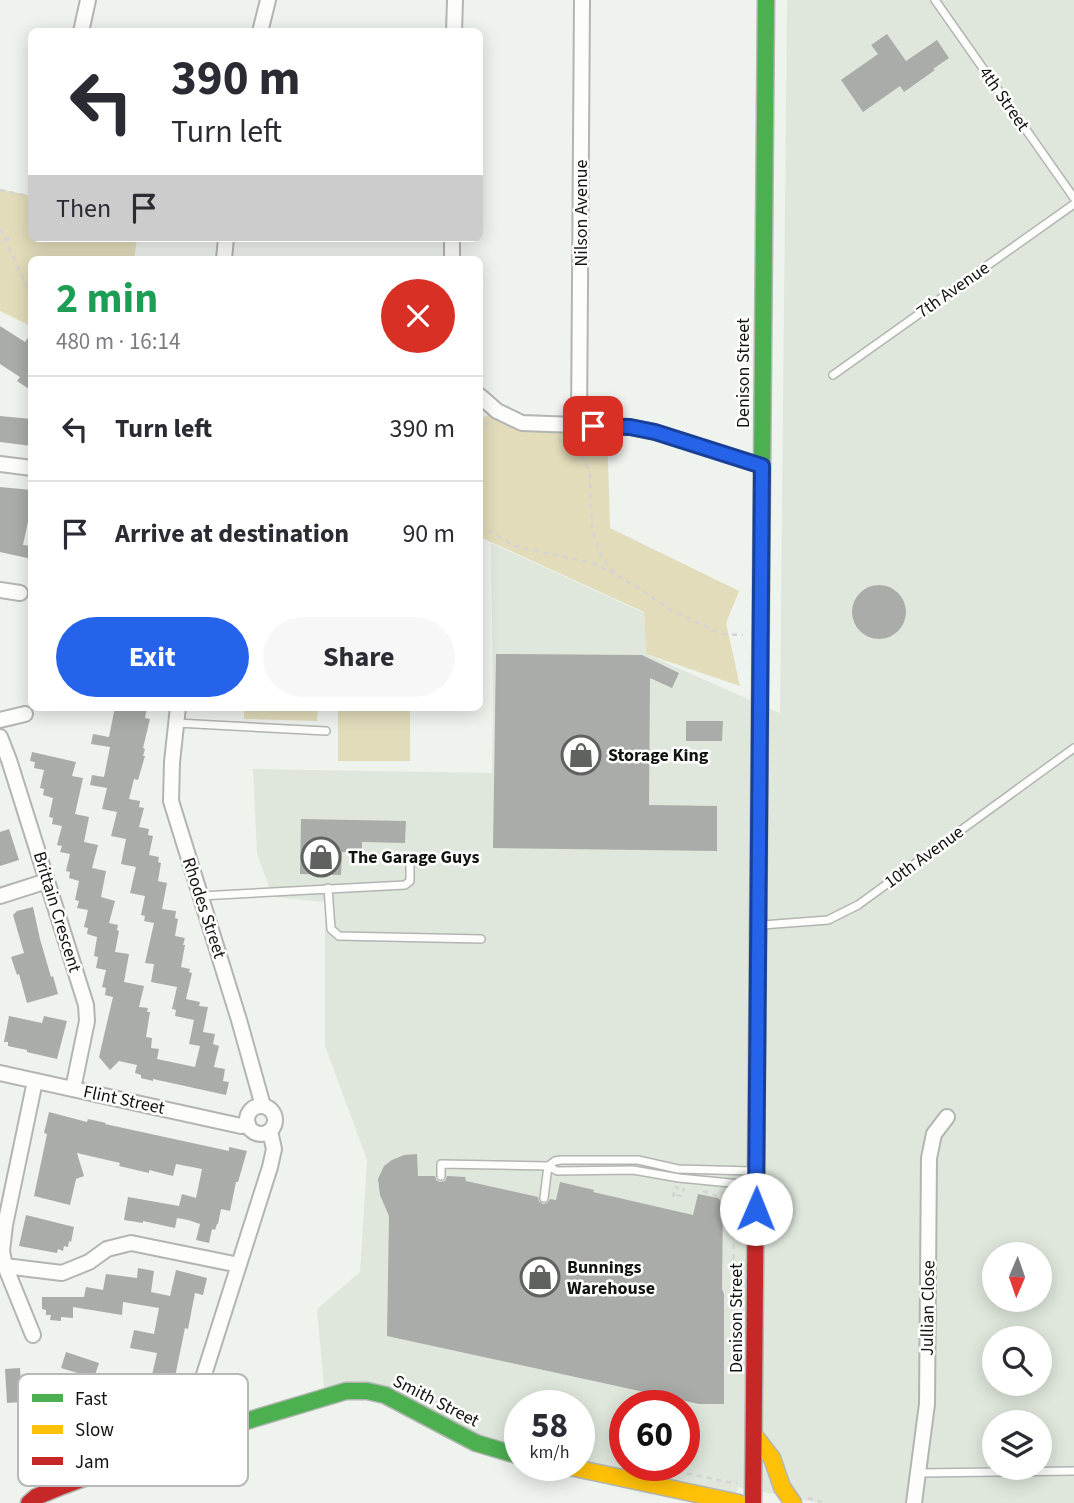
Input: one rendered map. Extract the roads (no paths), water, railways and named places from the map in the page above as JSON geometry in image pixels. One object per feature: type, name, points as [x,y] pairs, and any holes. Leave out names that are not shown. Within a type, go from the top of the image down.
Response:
[{"type":"main road","name":"Denison Street","points":[[754,1503],[766,0]]},
{"type":"main road","name":"Smith Street","points":[[248,1420],[346,1391],[367,1391],[385,1395],[476,1443],[504,1451]]},
{"type":"main road","points":[[754,1435],[772,1458],[782,1487],[793,1503]]},
{"type":"main road","points":[[595,1472],[739,1503]]},
{"type":"main road","points":[[29,1503],[60,1486]]},
{"type":"street","points":[[82,28],[88,0]]},
{"type":"street","points":[[261,28],[268,0]]},
{"type":"street","points":[[454,0],[454,28]]},
{"type":"street","name":"Nilson Avenue","points":[[579,425],[582,0]]},
{"type":"street","points":[[483,399],[497,411],[522,423],[630,427],[655,432],[762,466]]},
{"type":"street","points":[[0,464],[28,468]]},
{"type":"street","points":[[0,590],[20,593]]},
{"type":"street","name":"Rhodes Street","points":[[178,711],[171,801],[263,1106]]},
{"type":"street","points":[[0,720],[25,714]]},
{"type":"street","name":"Brittain Crescent","points":[[0,737],[87,1013],[73,1089]]},
{"type":"street","points":[[0,896],[47,881]]},
{"type":"street","name":"Flint Street","points":[[0,1073],[241,1126],[248,1124]]},
{"type":"street","points":[[33,1335],[5,1266],[2,1251],[35,1081]]},
{"type":"street","points":[[263,1106],[272,1111],[275,1119],[270,1132],[258,1134],[248,1124],[251,1111],[263,1106]]},
{"type":"street","name":"Jullian Close","points":[[914,1503],[927,1404],[929,1158],[934,1134],[947,1117]]},
{"type":"street","points":[[204,1374],[273,1157],[270,1132]]},
{"type":"street","points":[[5,1266],[62,1273],[89,1262],[107,1249],[131,1242],[239,1265]]},
{"type":"lane","name":"4th Street","points":[[935,0],[1074,198]]},
{"type":"lane","name":"7th Avenue","points":[[833,375],[1074,204]]},
{"type":"lane","points":[[176,723],[326,731]]},
{"type":"lane","name":"10th Avenue","points":[[758,926],[828,920],[844,913],[1074,748]]},
{"type":"lane","points":[[200,896],[408,884],[410,857]]},
{"type":"lane","points":[[328,888],[331,929],[339,936],[481,939]]},
{"type":"lane","points":[[544,1198],[548,1166],[561,1160],[638,1160],[756,1178]]},
{"type":"lane","points":[[441,1176],[441,1164],[548,1166],[557,1171],[633,1170],[679,1178],[756,1178]]},
{"type":"lane","points":[[918,1473],[1074,1471]]},
{"type":"place","name":"Storage King","points":[[581,755]]},
{"type":"place","name":"The Garage Guys","points":[[321,857]]},
{"type":"place","name":"Bunnings Warehouse","points":[[540,1277]]}]
